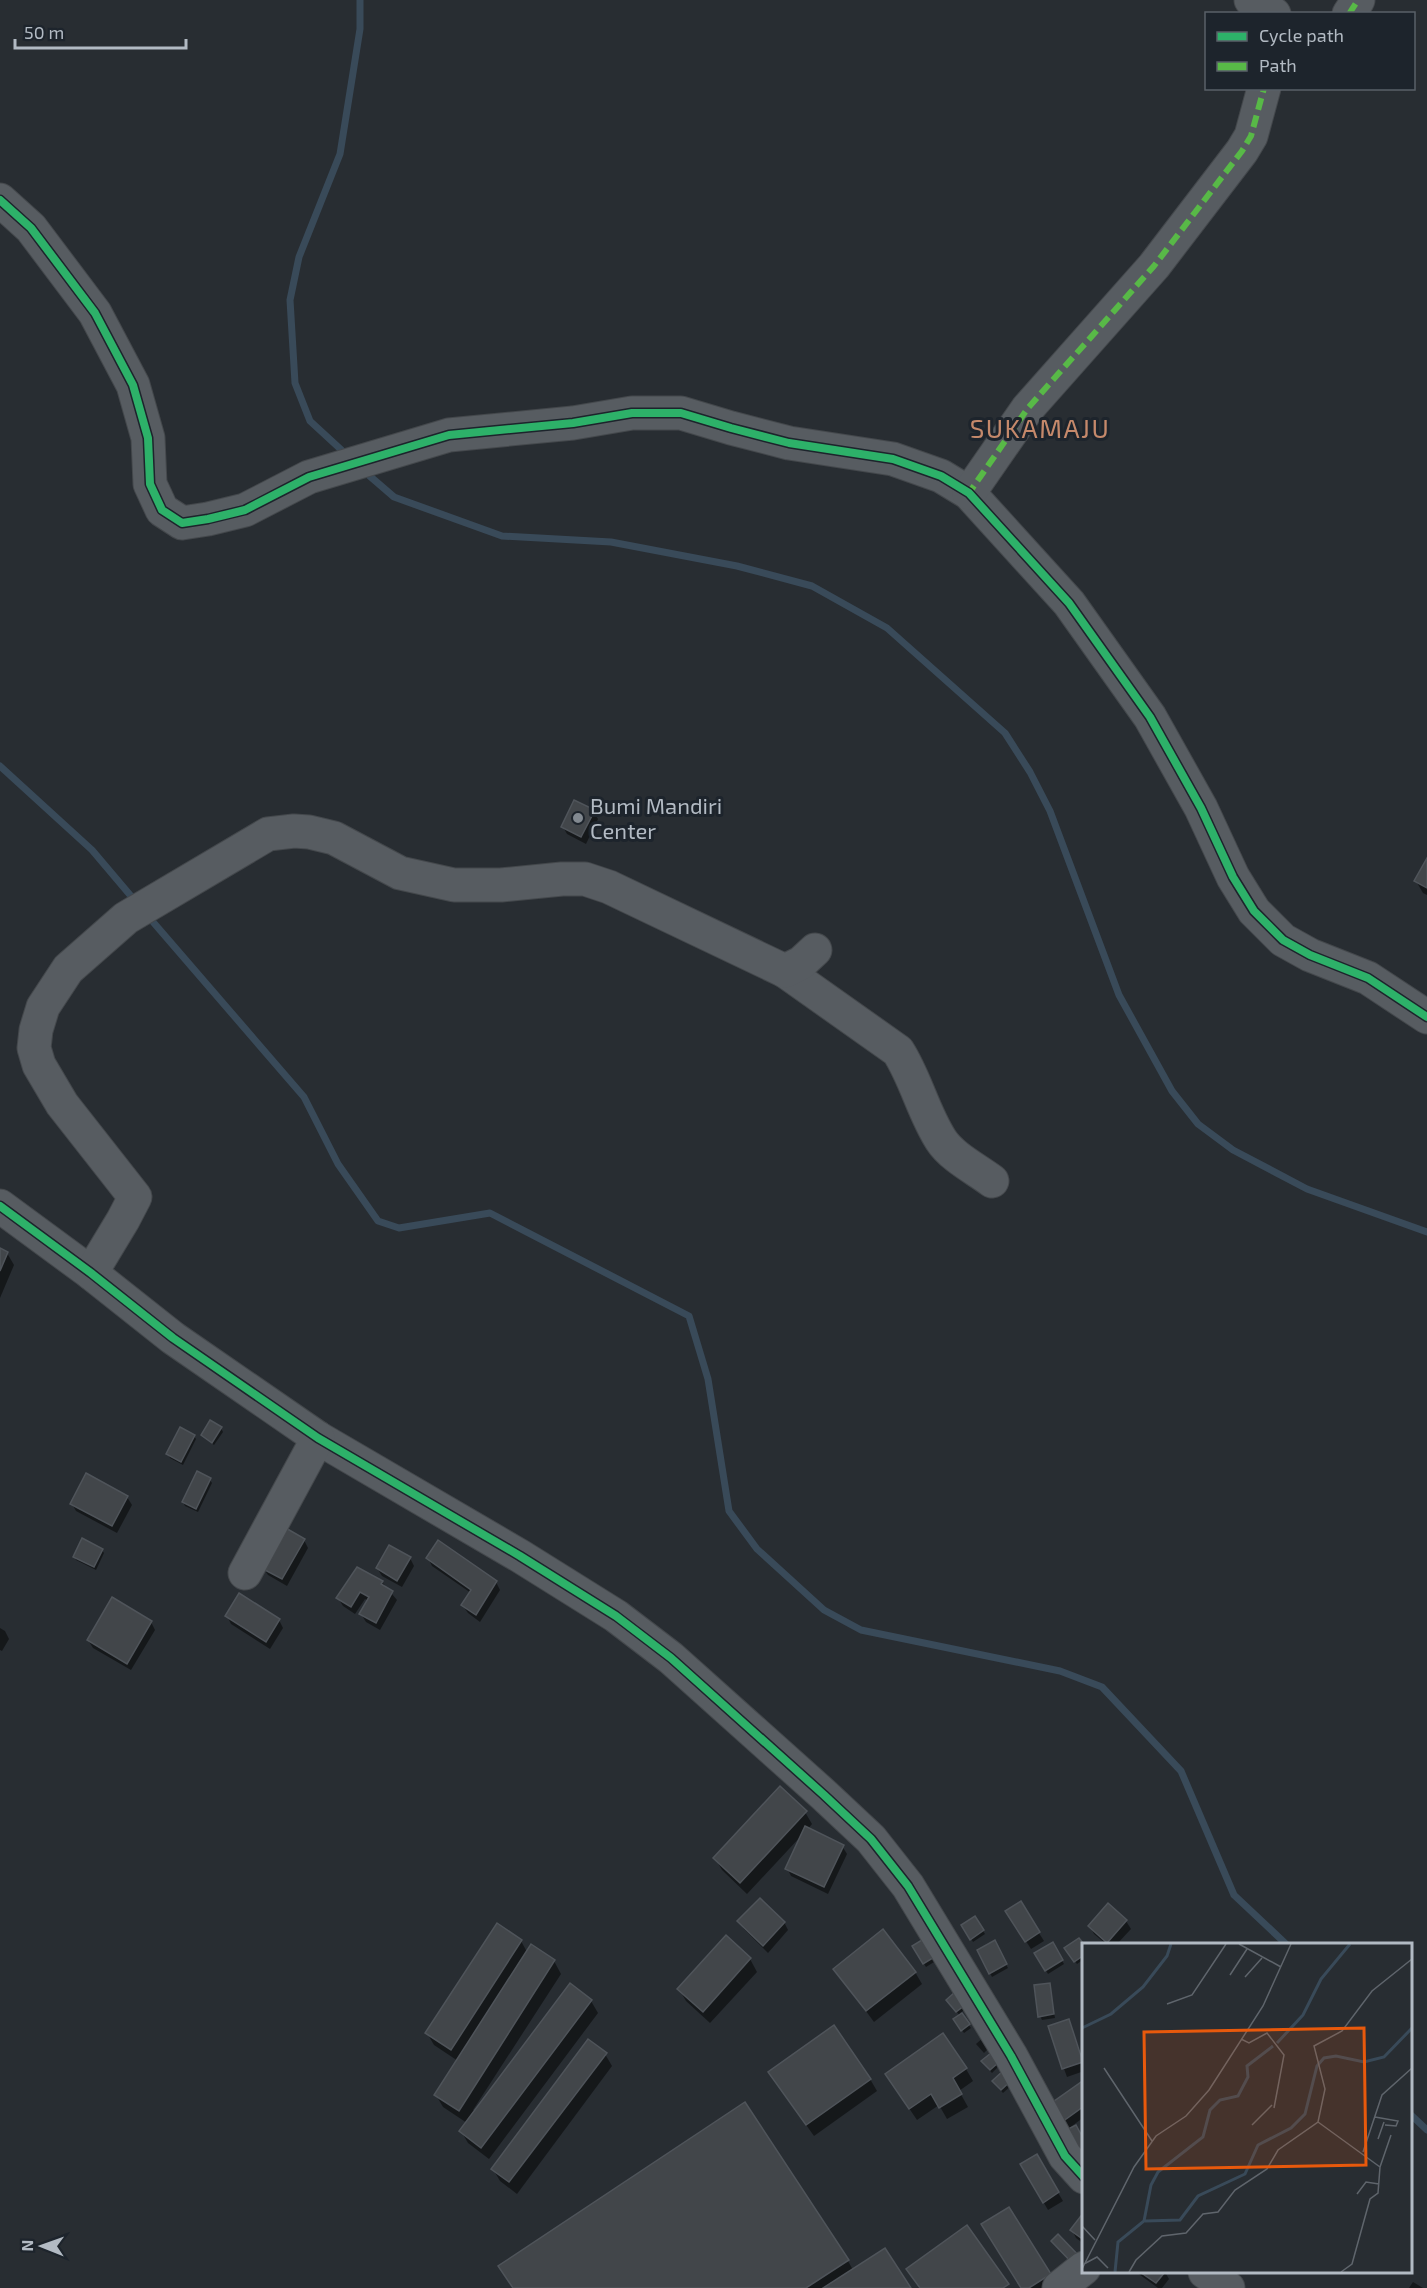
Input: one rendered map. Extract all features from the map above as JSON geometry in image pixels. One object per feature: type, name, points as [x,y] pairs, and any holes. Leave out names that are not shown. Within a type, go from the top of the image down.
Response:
[{"type":"street","points":[[1251,0],[1271,12]]},
{"type":"street","points":[[969,493],[1028,408],[1154,266],[1242,151],[1251,136],[1263,90]]},
{"type":"street","points":[[0,200],[31,228],[95,313],[134,385],[148,438],[150,484],[162,510],[182,523],[245,510],[309,477],[449,435],[573,423],[632,413],[681,413],[789,443],[893,459],[940,476],[969,493],[1069,603],[1150,717],[1201,808],[1233,877],[1254,911],[1283,940],[1310,955],[1368,978],[1427,1017]]},
{"type":"street","points":[[91,1273],[135,1197],[62,1104],[39,1065],[34,1048],[43,1007],[68,969],[126,918],[268,834],[309,832],[334,838],[400,873],[454,885],[501,885],[585,879],[609,887],[785,971],[898,1051],[909,1068],[941,1142],[992,1181]]},
{"type":"street","points":[[785,971],[801,963],[815,950]]},
{"type":"street","points":[[0,1206],[91,1273],[173,1338],[318,1438],[520,1556],[616,1616],[671,1658],[852,1821],[882,1852],[908,1886],[1011,2056],[1065,2156],[1082,2176]]},
{"type":"street","points":[[244,1573],[318,1438]]},
{"type":"street","points":[[1059,2288],[1082,2269]]},
{"type":"street","points":[[1208,2273],[1228,2288]]},
{"type":"building","name":"Bumi Mandiri Center","points":[[574,800],[595,810],[581,837],[561,827]]},
{"type":"building","points":[[1427,858],[1427,888],[1414,881]]},
{"type":"building","points":[[0,1248],[8,1252],[0,1271]]},
{"type":"building","points":[[210,1420],[222,1427],[212,1443],[201,1435]]},
{"type":"building","points":[[180,1427],[195,1435],[181,1462],[166,1454]]},
{"type":"building","points":[[197,1471],[211,1478],[196,1509],[182,1502]]},
{"type":"building","points":[[86,1473],[128,1496],[112,1526],[70,1504]]},
{"type":"building","points":[[284,1527],[305,1539],[282,1579],[261,1568]]},
{"type":"building","points":[[82,1538],[103,1549],[94,1567],[73,1557]]},
{"type":"building","points":[[438,1540],[497,1581],[476,1615],[461,1605],[471,1590],[426,1558]]},
{"type":"building","points":[[389,1545],[411,1557],[397,1581],[376,1568]]},
{"type":"building","points":[[357,1567],[383,1581],[381,1584],[393,1591],[376,1623],[359,1614],[369,1597],[360,1592],[351,1607],[336,1598]]},
{"type":"building","points":[[239,1593],[280,1619],[266,1642],[225,1616]]},
{"type":"building","points":[[112,1597],[152,1621],[127,1664],[87,1640]]},
{"type":"building","points":[[780,1786],[807,1811],[740,1883],[713,1858]]},
{"type":"building","points":[[805,1826],[844,1845],[824,1887],[785,1869]]},
{"type":"building","points":[[760,1898],[785,1922],[763,1946],[737,1921]]},
{"type":"building","points":[[1021,1901],[1040,1932],[1025,1942],[1005,1911]]},
{"type":"building","points":[[1108,1903],[1127,1920],[1107,1943],[1088,1926]]},
{"type":"building","points":[[975,1916],[984,1930],[970,1940],[961,1925]]},
{"type":"building","points":[[497,1923],[522,1940],[451,2050],[425,2033]]},
{"type":"building","points":[[883,1929],[916,1972],[866,2011],[833,1969]]},
{"type":"building","points":[[935,1932],[946,1950],[923,1964],[912,1946]]},
{"type":"building","points":[[726,1935],[751,1958],[703,2012],[677,1989]]},
{"type":"building","points":[[1079,1938],[1083,1943],[1082,1956],[1074,1962],[1064,1948]]},
{"type":"building","points":[[995,1940],[1007,1964],[989,1974],[977,1950]]},
{"type":"building","points":[[1053,1942],[1063,1960],[1045,1971],[1034,1953]]},
{"type":"building","points":[[531,1944],[555,1960],[459,2111],[434,2095]]},
{"type":"building","points":[[570,1983],[592,2000],[481,2148],[459,2131]]},
{"type":"building","points":[[1050,1983],[1054,2014],[1038,2017],[1034,1985]]},
{"type":"building","points":[[955,1992],[965,2005],[956,2012],[946,2000]]},
{"type":"building","points":[[962,2013],[970,2024],[961,2031],[953,2019]]},
{"type":"building","points":[[1069,2019],[1082,2062],[1062,2069],[1048,2026]]},
{"type":"building","points":[[834,2025],[871,2079],[806,2125],[768,2072]]},
{"type":"building","points":[[943,2033],[967,2068],[953,2078],[962,2094],[939,2108],[931,2094],[909,2109],[885,2074]]},
{"type":"building","points":[[588,2039],[607,2053],[509,2182],[491,2169]]},
{"type":"building","points":[[991,2053],[999,2062],[990,2070],[981,2061]]},
{"type":"building","points":[[1004,2070],[1013,2079],[1001,2090],[992,2081]]},
{"type":"building","points":[[1082,2081],[1082,2107],[1062,2122],[1050,2104]]},
{"type":"building","points":[[745,2102],[849,2260],[806,2288],[513,2288],[498,2266]]},
{"type":"building","points":[[1076,2125],[1082,2136],[1082,2155],[1068,2129]]},
{"type":"building","points":[[1037,2154],[1059,2192],[1043,2203],[1020,2164]]},
{"type":"building","points":[[1009,2207],[1051,2274],[1029,2288],[1021,2288],[981,2224]]},
{"type":"building","points":[[1082,2215],[1082,2239],[1070,2230]]},
{"type":"building","points":[[967,2225],[1009,2284],[1003,2288],[920,2288],[906,2269]]},
{"type":"building","points":[[1058,2234],[1082,2259],[1075,2266],[1051,2241]]},
{"type":"building","points":[[885,2248],[911,2288],[823,2288]]},
{"type":"building","points":[[1141,2273],[1164,2273],[1156,2283]]},
{"type":"waterway","points":[[348,456],[310,421],[295,383],[290,300],[299,257],[340,154],[360,29],[360,0]]},
{"type":"waterway","points":[[365,472],[394,497],[502,536],[611,542],[737,566],[812,586],[887,628],[1005,733],[1030,772],[1050,811],[1119,995],[1172,1091],[1198,1124],[1233,1150],[1307,1189],[1427,1232]]},
{"type":"waterway","points":[[0,766],[92,850],[136,902]]},
{"type":"waterway","points":[[147,915],[304,1097],[338,1164],[378,1221],[399,1228],[490,1213],[689,1316],[708,1379],[729,1511],[757,1549],[824,1610],[861,1630],[1060,1671],[1102,1687],[1181,1771],[1234,1895],[1285,1943]]},
{"type":"waterway","points":[[1412,2116],[1427,2130]]},
{"type":"marked path","points":[[1350,12],[1358,0]]},
{"type":"marked path","points":[[966,492],[969,493],[1028,408],[1154,266],[1242,151],[1251,136],[1263,90]]},
{"type":"cycle path","points":[[0,200],[31,228],[95,313],[133,385],[148,438],[150,484],[162,510],[182,523],[245,510],[309,477],[449,435],[573,423],[632,413],[681,413],[789,443],[893,459],[941,476],[969,493],[1069,603],[1150,717],[1201,808],[1233,877],[1254,911],[1283,940],[1310,955],[1368,978],[1427,1017]]},
{"type":"cycle path","points":[[0,1206],[91,1273],[173,1338],[318,1438],[520,1556],[616,1616],[671,1658],[871,1839],[908,1886],[1011,2056],[1065,2156],[1082,2175]]},
{"type":"place","name":"Bumi Mandiri Center","points":[[578,818]]},
{"type":"district","name":"SUKAMAJU","points":[[1040,427]]}]
